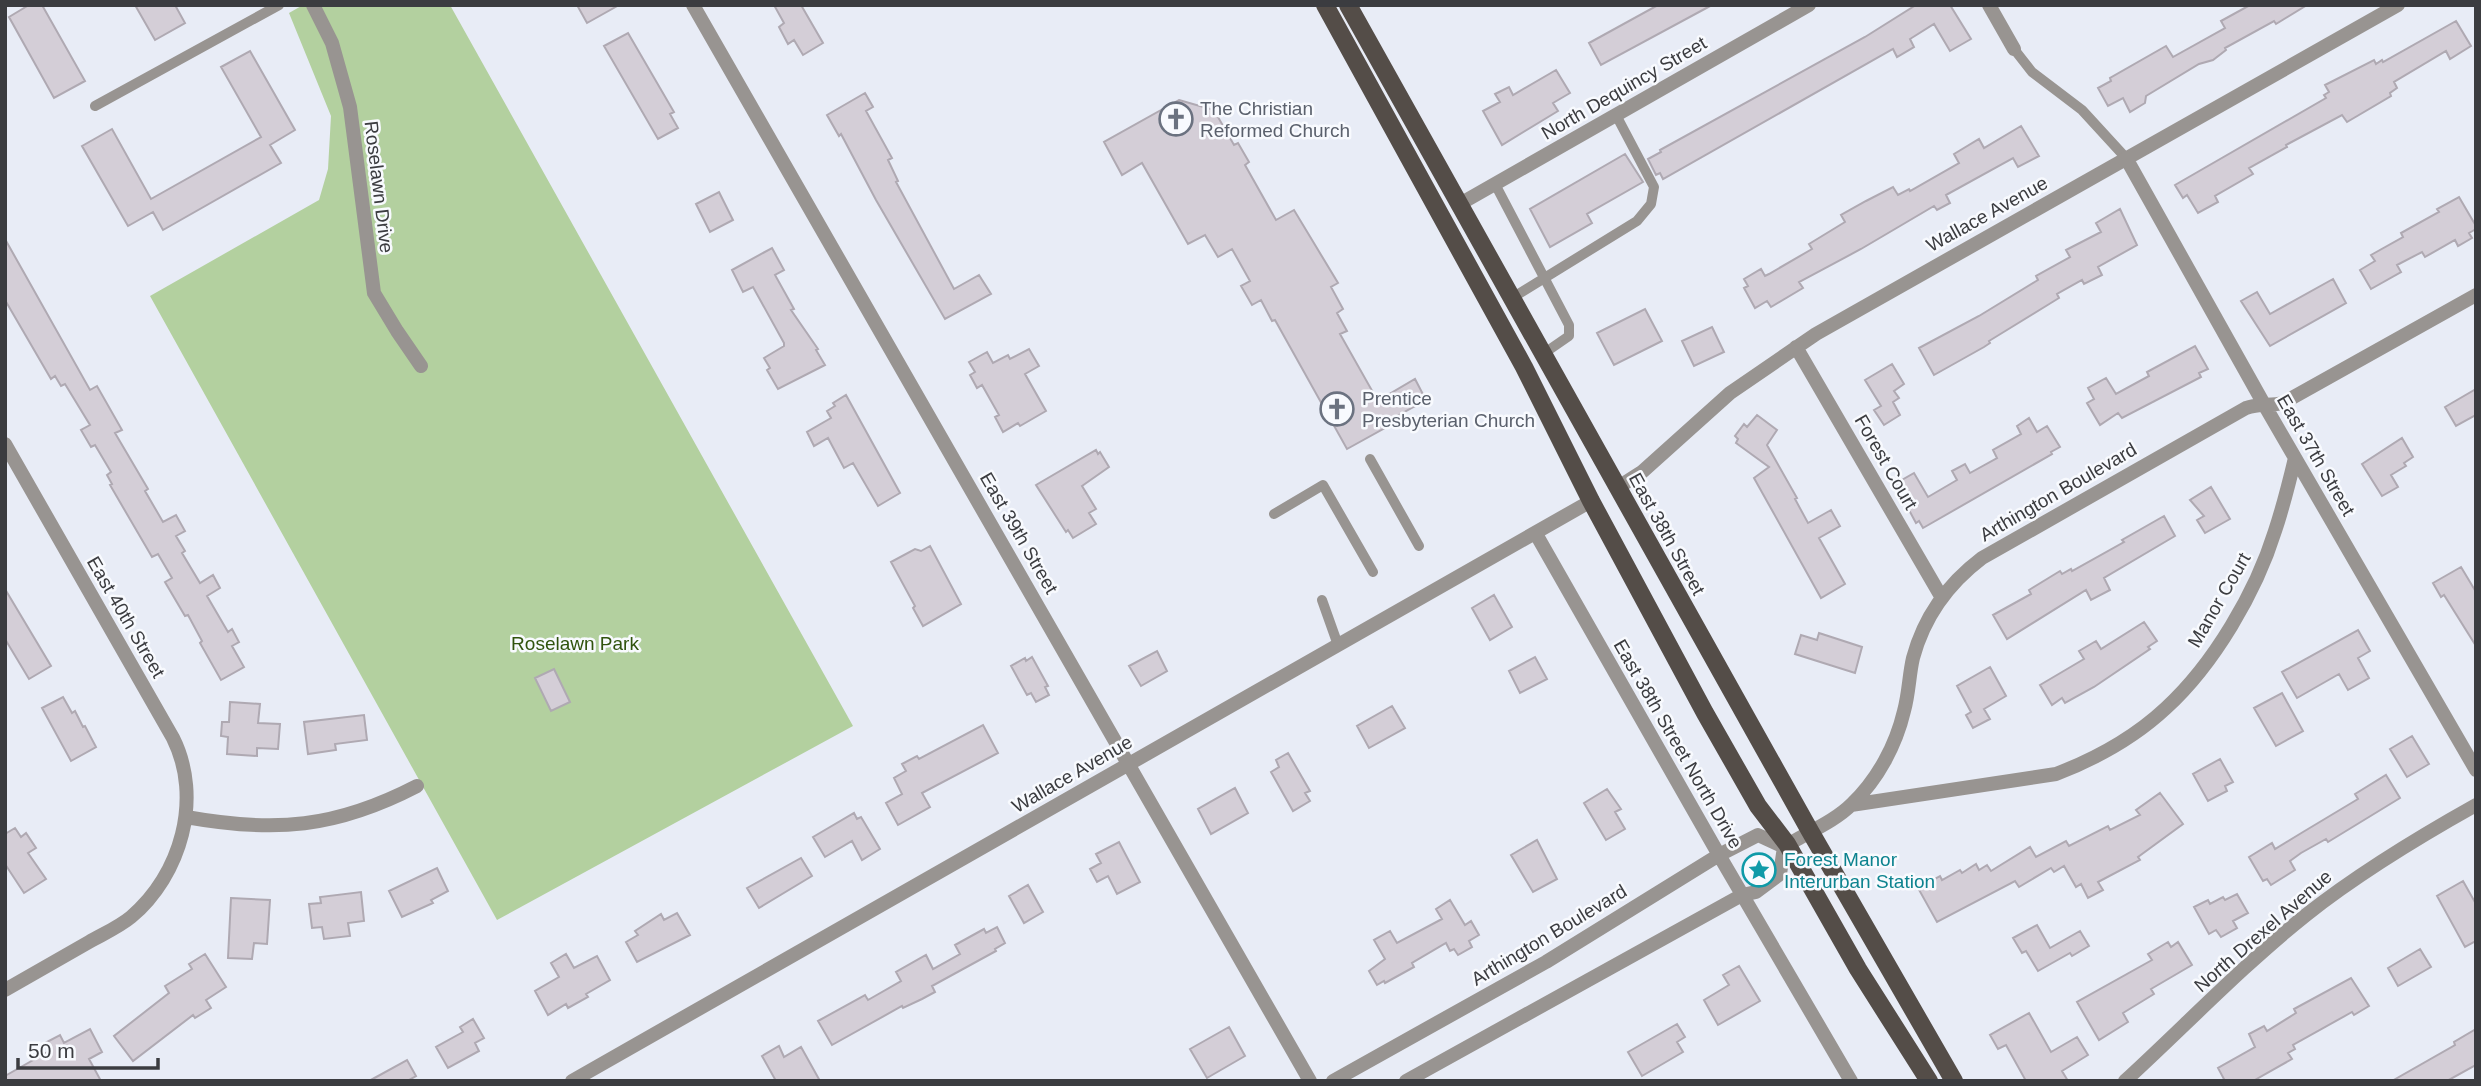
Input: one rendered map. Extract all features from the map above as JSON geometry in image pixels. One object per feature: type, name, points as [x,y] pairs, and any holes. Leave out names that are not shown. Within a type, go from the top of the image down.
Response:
[{"type":"main road","points":[[1325,5],[1524,367],[1591,501],[1705,713],[1758,806],[1786,846],[1858,969],[1929,1081]]},
{"type":"main road","name":"East 38th Street","points":[[1348,5],[1810,831],[1954,1081]]},
{"type":"street","name":"Roselawn Drive","points":[[313,5],[332,43],[350,107],[374,293],[421,366]]},
{"type":"street","name":"East 39th Street","points":[[693,5],[1310,1081]]},
{"type":"street","name":"North Dequincy Street","points":[[1458,205],[1809,5]]},
{"type":"street","points":[[1989,5],[2014,49]]},
{"type":"street","name":"Wallace Avenue","points":[[1617,488],[1651,464],[1730,393],[1796,346],[2398,5]]},
{"type":"street","name":"East 37th Street","points":[[2126,158],[2295,458],[2476,770]]},
{"type":"street","name":"Arthington Boulevard","points":[[1333,1081],[1546,962],[1719,855],[1758,835],[1786,846],[1851,805],[1875,776],[1891,749],[1905,709],[1918,644],[1927,621],[1942,598],[1967,569],[1990,552],[2246,408],[2258,404],[2266,406],[2283,403],[2476,295]]},
{"type":"street","name":"Forest Court","points":[[1796,346],[1942,598]]},
{"type":"street","name":"East 40th Street","points":[[5,444],[177,746],[184,771],[186,817]]},
{"type":"street","name":"Manor Court","points":[[1851,805],[2056,774],[2108,749],[2161,713],[2201,668],[2227,633],[2244,603],[2275,532],[2295,458]]},
{"type":"street","name":"Wallace Avenue","points":[[572,1081],[1591,501]]},
{"type":"street","name":"East 38th Street North Drive","points":[[1536,534],[1851,1081]]},
{"type":"street","points":[[5,989],[124,922],[143,906],[164,879],[175,856],[186,817],[256,827],[301,825],[361,811],[417,786]]},
{"type":"street","name":"North Drexel Avenue","points":[[2125,1081],[2260,954],[2312,910],[2395,851],[2476,805]]},
{"type":"street","points":[[1406,1081],[1742,895],[1756,892],[1780,874],[1786,846]]},
{"type":"lane","points":[[95,106],[279,5]]},
{"type":"lane","points":[[2014,49],[2032,72],[2082,110],[2126,158]]},
{"type":"lane","points":[[1512,298],[1637,221],[1651,204],[1654,187],[1616,115]]},
{"type":"lane","points":[[1495,184],[1569,325],[1569,336],[1543,354]]},
{"type":"lane","points":[[1370,459],[1419,546]]},
{"type":"lane","points":[[1274,514],[1324,485],[1373,572]]},
{"type":"lane","points":[[1322,600],[1338,645]]},
{"type":"green space","name":"Roselawn Park","points":[[303,5],[450,5],[853,726],[497,920],[150,296],[319,200],[328,169],[331,116],[289,13]]},
{"type":"building","points":[[29,5],[42,5],[85,81],[54,98],[9,17]]},
{"type":"building","points":[[135,5],[175,5],[185,23],[155,40]]},
{"type":"building","points":[[577,5],[619,5],[587,23]]},
{"type":"building","points":[[774,5],[801,5],[823,43],[803,55],[794,40],[788,44],[779,27],[784,23]]},
{"type":"building","points":[[1658,5],[1712,5],[1601,65],[1589,43]]},
{"type":"building","points":[[1916,5],[1950,5],[1971,39],[1950,51],[1934,24],[1910,39],[1914,47],[1897,57],[1893,49],[1663,179],[1660,173],[1656,175],[1648,159],[1661,152],[1660,150],[1865,37]]},
{"type":"building","points":[[2250,5],[2307,5],[2276,24],[2274,21],[2225,48],[2226,50],[2213,60],[2199,64],[2146,96],[2145,103],[2130,112],[2123,98],[2108,106],[2098,88],[2111,81],[2110,78],[2166,46],[2173,57],[2225,28],[2221,21]]},
{"type":"building","points":[[2456,21],[2471,46],[2450,59],[2446,51],[2394,82],[2397,88],[2390,93],[2391,96],[2347,122],[2342,115],[2286,145],[2287,147],[2249,168],[2253,174],[2215,196],[2218,202],[2198,213],[2187,195],[2183,198],[2175,185],[2326,98],[2324,95],[2329,92],[2325,85],[2374,60],[2376,64],[2382,60],[2383,62]]},
{"type":"building","points":[[628,33],[674,112],[670,114],[678,128],[658,139],[604,46]]},
{"type":"building","points":[[250,51],[295,130],[270,145],[281,163],[163,230],[153,212],[128,226],[82,146],[112,129],[151,199],[261,137],[221,67]]},
{"type":"building","points":[[1556,70],[1570,93],[1553,103],[1558,111],[1502,145],[1483,111],[1500,102],[1495,94],[1509,87],[1513,95]]},
{"type":"building","points":[[865,93],[873,107],[866,111],[892,158],[888,160],[898,181],[896,182],[954,289],[979,275],[991,294],[945,319],[841,134],[839,136],[827,115]]},
{"type":"building","points":[[1179,100],[1214,110],[1234,145],[1238,143],[1249,162],[1245,165],[1276,220],[1294,210],[1338,283],[1331,287],[1343,309],[1337,313],[1347,331],[1340,334],[1375,396],[1379,400],[1415,379],[1426,400],[1390,420],[1392,424],[1347,449],[1275,320],[1272,321],[1261,300],[1252,305],[1241,286],[1250,281],[1232,249],[1218,257],[1205,235],[1188,244],[1142,163],[1122,175],[1104,142]]},
{"type":"building","points":[[2021,126],[2039,156],[2018,167],[2013,158],[1946,195],[1950,203],[1937,210],[1934,206],[1799,282],[1803,288],[1771,307],[1767,301],[1755,308],[1744,288],[1748,286],[1744,279],[1761,269],[1765,276],[1812,249],[1809,244],[1845,222],[1841,215],[1866,201],[1893,187],[1898,195],[1909,189],[1910,191],[1959,163],[1954,154],[1979,139],[1984,148]]},
{"type":"building","points":[[1625,154],[1643,182],[1587,214],[1592,223],[1550,247],[1530,209]]},
{"type":"building","points":[[719,192],[733,220],[710,232],[696,204]]},
{"type":"building","points":[[2459,197],[2476,226],[2476,229],[2469,233],[2472,238],[2458,246],[2455,240],[2425,257],[2422,252],[2397,265],[2401,272],[2371,289],[2360,270],[2375,261],[2371,255],[2403,237],[2401,233],[2439,212],[2437,209]]},
{"type":"building","points":[[2120,209],[2137,245],[2098,267],[2102,275],[2084,284],[2082,280],[2057,294],[2059,298],[1989,341],[1984,347],[1934,375],[1919,348],[2038,280],[2036,276],[2070,257],[2066,250],[2101,232],[2096,223]]},
{"type":"building","points":[[5,239],[90,390],[97,386],[122,430],[115,433],[148,489],[145,491],[163,522],[176,515],[185,531],[176,536],[185,551],[182,553],[200,583],[213,575],[220,588],[207,596],[228,632],[232,629],[239,642],[232,646],[244,667],[221,680],[188,615],[185,616],[165,582],[172,578],[158,554],[152,557],[110,485],[112,484],[107,475],[111,472],[95,445],[91,447],[81,430],[90,425],[65,384],[61,386],[55,376],[51,379],[5,300]]},
{"type":"building","points":[[772,248],[784,270],[775,275],[794,309],[791,310],[818,349],[816,350],[825,365],[778,389],[767,370],[770,368],[764,358],[784,346],[784,343],[753,287],[743,292],[732,270]]},
{"type":"building","points":[[2333,279],[2346,303],[2270,346],[2241,301],[2257,292],[2270,314]]},
{"type":"building","points":[[1645,309],[1662,341],[1614,365],[1597,333]]},
{"type":"building","points":[[1712,327],[1724,352],[1694,366],[1682,341]]},
{"type":"building","points":[[2195,346],[2208,369],[2199,373],[2201,377],[2122,418],[2118,413],[2100,425],[2087,403],[2094,399],[2088,388],[2106,378],[2116,394],[2149,376],[2147,372]]},
{"type":"building","points":[[1029,349],[1039,366],[1025,374],[1046,411],[1003,432],[995,417],[999,415],[982,385],[977,388],[970,375],[975,372],[969,362],[987,352],[993,363],[1008,355],[1010,359]]},
{"type":"building","points":[[1892,364],[1904,384],[1894,391],[1899,398],[1893,402],[1900,415],[1884,425],[1874,410],[1881,406],[1865,380]]},
{"type":"building","points":[[2476,389],[2476,415],[2456,426],[2445,407]]},
{"type":"building","points":[[846,395],[900,493],[878,506],[853,463],[844,468],[828,438],[814,446],[807,432],[831,418],[827,411],[835,406],[833,403]]},
{"type":"building","points":[[1757,415],[1777,430],[1767,445],[1808,523],[1831,510],[1840,526],[1819,538],[1845,584],[1821,598],[1754,478],[1769,467],[1736,443],[1738,439],[1735,436],[1744,424],[1747,427]]},
{"type":"building","points":[[2029,418],[2037,432],[2047,426],[2060,447],[1923,528],[1919,521],[1916,523],[1895,484],[1914,473],[1928,497],[1957,480],[1952,471],[1965,464],[1970,473],[1997,458],[1993,450],[2021,434],[2017,426]]},
{"type":"building","points":[[2402,438],[2413,457],[2404,463],[2406,466],[2391,475],[2398,487],[2382,496],[2362,464]]},
{"type":"building","points":[[1096,450],[1109,467],[1082,486],[1096,509],[1089,513],[1096,524],[1073,538],[1068,530],[1066,532],[1036,485]]},
{"type":"building","points":[[2211,487],[2230,519],[2205,533],[2197,520],[2204,516],[2190,500]]},
{"type":"building","points":[[2164,516],[2175,536],[2104,578],[2110,590],[2091,600],[2086,590],[2007,639],[1993,615],[2031,594],[2029,590],[2060,571],[2062,574],[2071,569],[2072,571]]},
{"type":"building","points":[[930,546],[961,604],[923,626],[891,562],[915,549],[921,551]]},
{"type":"building","points":[[2461,567],[2476,592],[2476,646],[2444,595],[2441,597],[2433,583]]},
{"type":"building","points":[[5,589],[51,666],[29,679],[5,639]]},
{"type":"building","points":[[1494,595],[1512,627],[1490,640],[1472,608]]},
{"type":"building","points":[[2144,622],[2157,641],[2148,647],[2150,649],[2094,687],[2065,703],[2062,698],[2052,705],[2040,685],[2084,659],[2079,651],[2096,641],[2101,649]]},
{"type":"building","points":[[2358,630],[2370,651],[2358,658],[2369,678],[2348,690],[2339,674],[2297,698],[2282,672]]},
{"type":"building","points":[[1819,633],[1862,647],[1855,673],[1795,654],[1801,635],[1817,640]]},
{"type":"building","points":[[1157,651],[1167,671],[1141,686],[1129,666]]},
{"type":"building","points":[[1032,657],[1048,686],[1045,687],[1049,695],[1036,702],[1031,693],[1027,695],[1011,666]]},
{"type":"building","points":[[1535,657],[1547,679],[1520,693],[1509,671]]},
{"type":"building","points":[[1990,667],[2006,696],[1984,709],[1990,719],[1973,728],[1966,715],[1971,712],[1957,686]]},
{"type":"building","points":[[554,669],[570,702],[551,711],[535,678]]},
{"type":"building","points":[[2282,693],[2303,731],[2276,746],[2254,708]]},
{"type":"building","points":[[63,697],[72,713],[75,711],[83,727],[85,726],[96,747],[71,761],[42,708]]},
{"type":"building","points":[[230,702],[260,704],[258,723],[280,724],[278,749],[257,748],[257,756],[227,754],[228,737],[221,736],[222,722],[229,722]]},
{"type":"building","points":[[1392,706],[1405,728],[1369,748],[1357,726]]},
{"type":"building","points":[[364,715],[367,740],[335,744],[336,750],[308,754],[304,722]]},
{"type":"building","points":[[983,725],[998,753],[922,793],[930,807],[898,825],[886,803],[902,794],[894,778],[906,771],[902,764],[917,756],[919,759]]},
{"type":"building","points":[[2412,736],[2429,764],[2407,777],[2390,749]]},
{"type":"building","points":[[1288,753],[1310,791],[1305,793],[1310,801],[1293,811],[1271,772],[1279,767],[1276,760]]},
{"type":"building","points":[[2220,759],[2233,782],[2225,786],[2227,791],[2208,801],[2193,774]]},
{"type":"building","points":[[2386,775],[2400,798],[2328,842],[2326,839],[2301,853],[2290,861],[2295,870],[2271,885],[2267,879],[2263,881],[2249,857],[2272,843],[2275,849],[2358,799],[2355,794]]},
{"type":"building","points":[[1235,788],[1248,813],[1211,834],[1198,809]]},
{"type":"building","points":[[1607,789],[1621,809],[1615,812],[1625,829],[1606,840],[1584,803]]},
{"type":"building","points":[[2160,793],[2183,824],[2138,857],[2140,860],[2098,882],[2103,890],[2088,898],[2081,884],[2076,887],[2064,866],[2054,872],[2051,868],[2019,887],[2015,881],[1937,922],[1918,888],[1940,876],[1942,880],[1960,870],[1962,873],[1976,864],[1979,870],[1987,865],[1991,871],[2030,847],[2036,857],[2066,841],[2069,846],[2108,826],[2110,830],[2140,815],[2136,810]]},
{"type":"building","points":[[854,813],[857,819],[861,817],[880,849],[862,860],[852,841],[825,857],[813,837]]},
{"type":"building","points":[[15,828],[21,837],[26,833],[36,848],[28,853],[46,879],[24,893],[5,864],[5,834]]},
{"type":"building","points":[[1537,840],[1557,879],[1533,892],[1511,855]]},
{"type":"building","points":[[1119,842],[1140,882],[1117,894],[1108,876],[1097,882],[1090,869],[1101,863],[1096,854]]},
{"type":"building","points":[[801,858],[812,876],[759,908],[747,888]]},
{"type":"building","points":[[437,868],[448,891],[431,900],[433,903],[402,917],[389,891]]},
{"type":"building","points":[[2463,881],[2476,904],[2476,941],[2465,947],[2437,896]]},
{"type":"building","points":[[1028,885],[1043,912],[1024,923],[1009,896]]},
{"type":"building","points":[[361,892],[364,921],[348,923],[350,936],[324,939],[322,927],[312,928],[309,904],[321,903],[320,897]]},
{"type":"building","points":[[2237,894],[2248,913],[2233,921],[2237,928],[2221,937],[2216,930],[2209,934],[2194,907],[2208,900],[2210,904]]},
{"type":"building","points":[[231,898],[270,900],[267,944],[254,943],[252,959],[228,958]]},
{"type":"building","points":[[1450,900],[1465,925],[1471,921],[1479,935],[1469,941],[1472,947],[1458,955],[1454,949],[1450,951],[1446,943],[1412,963],[1414,967],[1377,985],[1369,971],[1385,959],[1374,940],[1390,931],[1397,943],[1442,919],[1436,909]]},
{"type":"building","points":[[677,913],[690,935],[637,962],[626,942],[638,935],[635,931],[661,914],[664,920]]},
{"type":"building","points":[[2037,925],[2050,948],[2080,931],[2089,946],[2038,971],[2026,951],[2022,953],[2013,938]]},
{"type":"building","points":[[997,927],[1005,943],[995,949],[996,951],[932,986],[935,992],[903,1008],[902,1006],[832,1045],[818,1021],[865,995],[868,1000],[901,981],[896,972],[926,955],[933,969],[960,954],[955,945],[984,929],[986,933]]},
{"type":"building","points":[[2168,942],[2171,947],[2178,942],[2192,965],[2151,989],[2154,994],[2123,1013],[2128,1022],[2099,1040],[2077,1002],[2152,960],[2148,954]]},
{"type":"building","points":[[2420,949],[2431,967],[2398,986],[2388,968]]},
{"type":"building","points":[[205,954],[226,987],[206,1000],[211,1008],[195,1018],[193,1015],[133,1061],[114,1036],[169,993],[165,986],[192,969],[189,964]]},
{"type":"building","points":[[566,954],[574,968],[597,956],[610,980],[586,994],[588,997],[568,1008],[566,1004],[548,1015],[535,991],[559,977],[551,963]]},
{"type":"building","points":[[1739,966],[1760,1001],[1718,1025],[1704,1000],[1729,985],[1723,975]]},
{"type":"building","points":[[2351,978],[2369,1006],[2354,1015],[2352,1012],[2293,1045],[2295,1049],[2288,1053],[2292,1059],[2253,1081],[2225,1081],[2218,1068],[2255,1047],[2249,1034],[2264,1026],[2267,1031],[2296,1013],[2294,1009]]},
{"type":"building","points":[[2029,1013],[2051,1052],[2077,1037],[2088,1055],[2062,1071],[2068,1081],[2026,1081],[2006,1045],[1998,1049],[1990,1035]]},
{"type":"building","points":[[473,1019],[484,1038],[475,1043],[479,1051],[448,1068],[436,1047],[463,1032],[460,1027]]},
{"type":"building","points":[[1677,1024],[1685,1037],[1677,1042],[1683,1052],[1642,1076],[1628,1052]]},
{"type":"building","points":[[1229,1027],[1245,1056],[1207,1078],[1190,1049]]},
{"type":"building","points":[[90,1029],[102,1052],[89,1059],[101,1081],[5,1081],[5,1076],[49,1051],[45,1043],[60,1035],[64,1043]]},
{"type":"building","points":[[2476,1029],[2476,1065],[2447,1081],[2392,1081],[2455,1045],[2454,1042]]},
{"type":"building","points":[[779,1046],[784,1057],[801,1047],[820,1081],[776,1081],[762,1056]]},
{"type":"building","points":[[407,1060],[416,1076],[407,1081],[369,1081]]},
{"type":"place","name":"The Christian Reformed Church","points":[[1176,119]]},
{"type":"place","name":"Prentice Presbyterian Church","points":[[1337,409]]},
{"type":"place","name":"Forest Manor Interurban Station","points":[[1759,870]]}]
